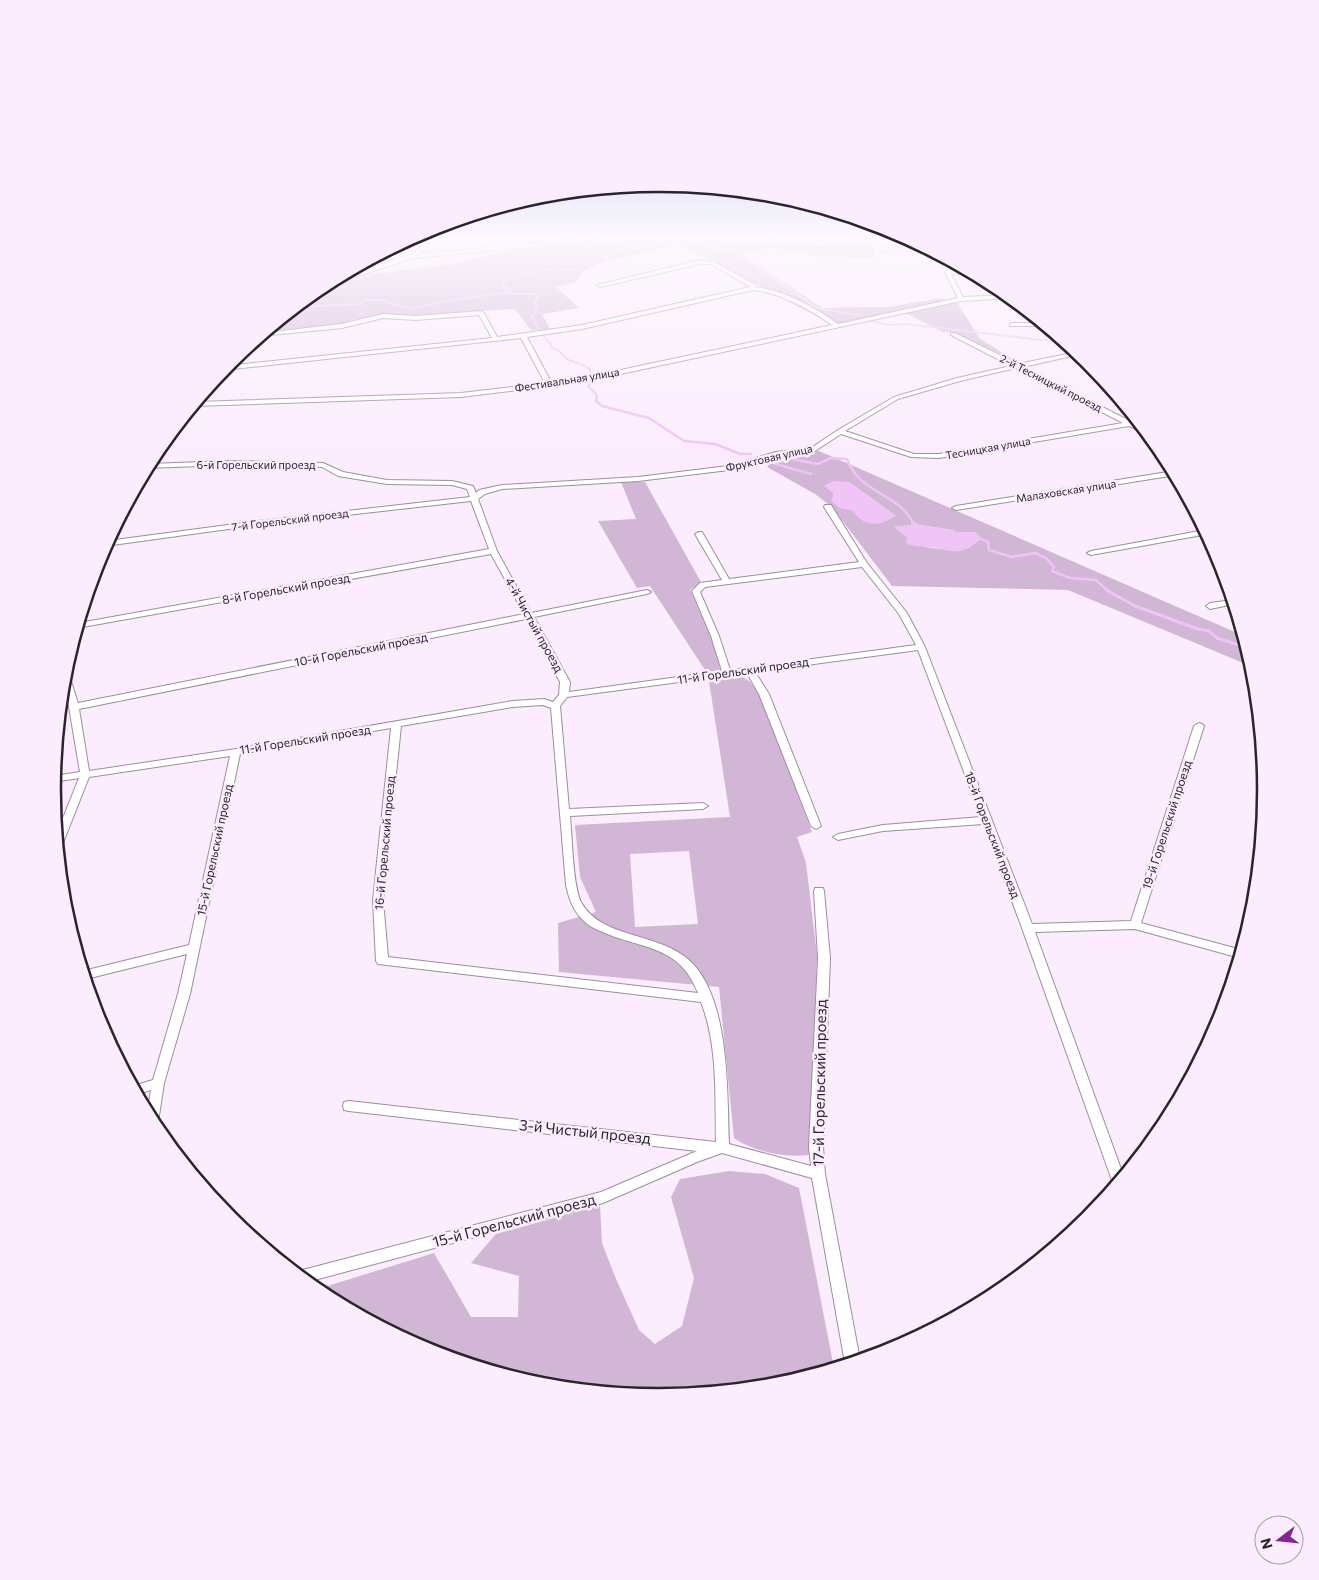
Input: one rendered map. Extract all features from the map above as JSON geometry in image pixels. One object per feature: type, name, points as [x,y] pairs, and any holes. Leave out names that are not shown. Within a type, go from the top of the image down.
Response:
[{"type":"street","points":[[236,367],[523,336],[582,327],[653,311]]},
{"type":"street","points":[[815,311],[837,326]]},
{"type":"street","name":"Фестивальная улица","points":[[204,404],[461,396],[584,380],[907,311]]},
{"type":"street","points":[[272,334],[342,326],[383,316],[416,318],[481,312],[495,338]]},
{"type":"street","points":[[1012,325],[1036,325]]},
{"type":"street","name":"2-й Тесницкий проезд","points":[[953,334],[1131,423]]},
{"type":"street","points":[[523,336],[549,384]]},
{"type":"street","name":"Фруктовая улица","points":[[473,499],[482,492],[502,486],[638,479],[729,468],[776,454],[813,450],[840,431],[896,398],[959,379],[1070,355]]},
{"type":"street","name":"Тесницкая улица","points":[[840,431],[913,456],[939,456],[1131,423]]},
{"type":"street","name":"6-й Горельский проезд","points":[[157,466],[228,463],[323,465],[341,474],[387,482],[452,483],[470,488],[473,499]]},
{"type":"street","name":"Малаховская улица","points":[[956,508],[1167,474]]},
{"type":"street","name":"7-й Горельский проезд","points":[[115,543],[258,523],[473,499]]},
{"type":"street","name":"4-й Чистый проезд","points":[[473,499],[493,551],[565,682],[564,695]]},
{"type":"street","name":"18-й Горельский проезд","points":[[828,507],[864,564],[903,614],[921,647],[1028,928],[1116,1175]]},
{"type":"street","points":[[1090,554],[1200,533]]},
{"type":"street","points":[[699,534],[728,582]]},
{"type":"street","name":"8-й Горельский проезд","points":[[85,625],[493,551]]},
{"type":"street","points":[[727,674],[715,636],[696,591],[703,585],[864,564]]},
{"type":"street","name":"10-й Горельский проезд","points":[[74,707],[647,592]]},
{"type":"street","points":[[1210,606],[1228,603]]},
{"type":"street","name":"11-й Горельский проезд","points":[[564,695],[921,647]]},
{"type":"street","points":[[750,671],[764,694],[816,826]]},
{"type":"street","points":[[63,829],[85,775],[74,707],[70,692]]},
{"type":"street","points":[[564,695],[555,706],[571,885],[576,904],[589,920],[606,930],[655,945],[676,955],[691,968],[707,998],[719,1052],[723,1148]]},
{"type":"street","name":"11-й Горельский проезд","points":[[62,778],[236,752],[513,704],[544,702],[555,706]]},
{"type":"street","name":"16-й Горельский проезд","points":[[396,725],[378,900],[382,961],[707,998]]},
{"type":"street","name":"19-й Горельский проезд","points":[[1135,925],[1200,726]]},
{"type":"street","name":"15-й Горельский проезд","points":[[154,1109],[158,1083],[182,1000],[194,948],[236,752]]},
{"type":"street","points":[[564,813],[703,806]]},
{"type":"street","points":[[838,837],[883,828],[986,820]]},
{"type":"street","name":"17-й Горельский проезд","points":[[819,891],[824,958],[816,1147],[818,1174],[852,1357]]},
{"type":"street","points":[[1028,928],[1135,925],[1235,952]]},
{"type":"street","points":[[91,974],[194,948]]},
{"type":"street","points":[[141,1088],[158,1083]]},
{"type":"street","name":"3-й Чистый проезд","points":[[349,1106],[723,1148],[818,1174]]},
{"type":"street","name":"15-й Горельский проезд","points":[[310,1275],[603,1197],[694,1157],[723,1148]]},
{"type":"shaded area","points":[[301,311],[486,311],[384,315],[355,319],[341,324],[275,332]]},
{"type":"shaded area","points":[[516,311],[562,311],[542,314],[550,329],[531,330]]},
{"type":"shaded area","points":[[806,311],[899,311],[833,325]]},
{"type":"shaded area","points":[[916,311],[962,311],[979,338],[1019,363],[954,332],[943,332],[905,313]]},
{"type":"shaded area","points":[[819,451],[1236,633],[1244,663],[1068,590],[892,586],[832,507],[815,494],[767,467],[784,456]],"holes":[[[849,482],[896,516],[840,508],[832,501],[834,494]],[[911,520],[919,525],[954,530],[956,532],[976,532],[970,547],[945,549],[930,548],[906,541],[909,538],[895,528],[912,525]]]},
{"type":"shaded area","points":[[833,481],[849,482],[896,516],[878,524],[863,521],[853,511],[840,508],[831,501],[834,494],[824,486]]},
{"type":"shaded area","points":[[621,482],[645,482],[701,582],[690,590],[711,637],[721,672],[707,673],[650,586],[637,588],[598,521],[636,519]]},
{"type":"shaded area","points":[[911,520],[919,525],[954,530],[956,532],[976,532],[982,539],[961,551],[948,551],[910,545],[906,541],[908,538],[895,526],[911,525]]},
{"type":"shaded area","points":[[743,677],[760,694],[812,832],[797,837],[806,863],[817,955],[810,1155],[791,1156],[770,1153],[751,1147],[734,1138],[719,987],[559,972],[558,923],[596,912],[580,877],[575,825],[730,817],[709,681]],"holes":[[[689,851],[698,924],[635,927],[630,854]]]},
{"type":"shaded area","points":[[729,1171],[765,1174],[799,1188],[833,1363],[776,1377],[699,1387],[620,1387],[581,1383],[543,1377],[467,1357],[395,1327],[326,1286],[434,1253],[471,1317],[518,1317],[519,1276],[471,1263],[496,1234],[600,1205],[602,1243],[616,1279],[639,1330],[655,1344],[682,1326],[694,1278],[671,1197],[680,1179]]},
{"type":"waterway","points":[[535,311],[534,315],[531,316],[541,332]]},
{"type":"waterway","points":[[832,311],[862,316]]},
{"type":"waterway","points":[[294,316],[298,313]]},
{"type":"waterway","points":[[874,321],[888,325],[907,324],[1056,342]]},
{"type":"waterway","points":[[542,334],[551,345],[551,348],[559,351],[567,359],[590,369],[591,375]]},
{"type":"waterway","points":[[593,380],[588,386],[594,392]]},
{"type":"waterway","points":[[594,392],[597,396],[596,401],[602,406],[649,418],[684,441],[715,444],[740,454],[751,454]]},
{"type":"waterway","points":[[774,463],[791,459],[818,464],[831,458],[847,459],[857,476],[871,488],[903,509],[913,522]]},
{"type":"waterway","points":[[776,464],[811,474]]},
{"type":"waterway","points":[[978,538],[988,542],[989,550],[1012,557],[1035,553],[1046,558],[1054,567],[1052,571],[1070,578],[1096,580],[1109,592]]},
{"type":"waterway","points":[[1108,591],[1135,606],[1198,629],[1209,631],[1217,638],[1239,645]]}]
